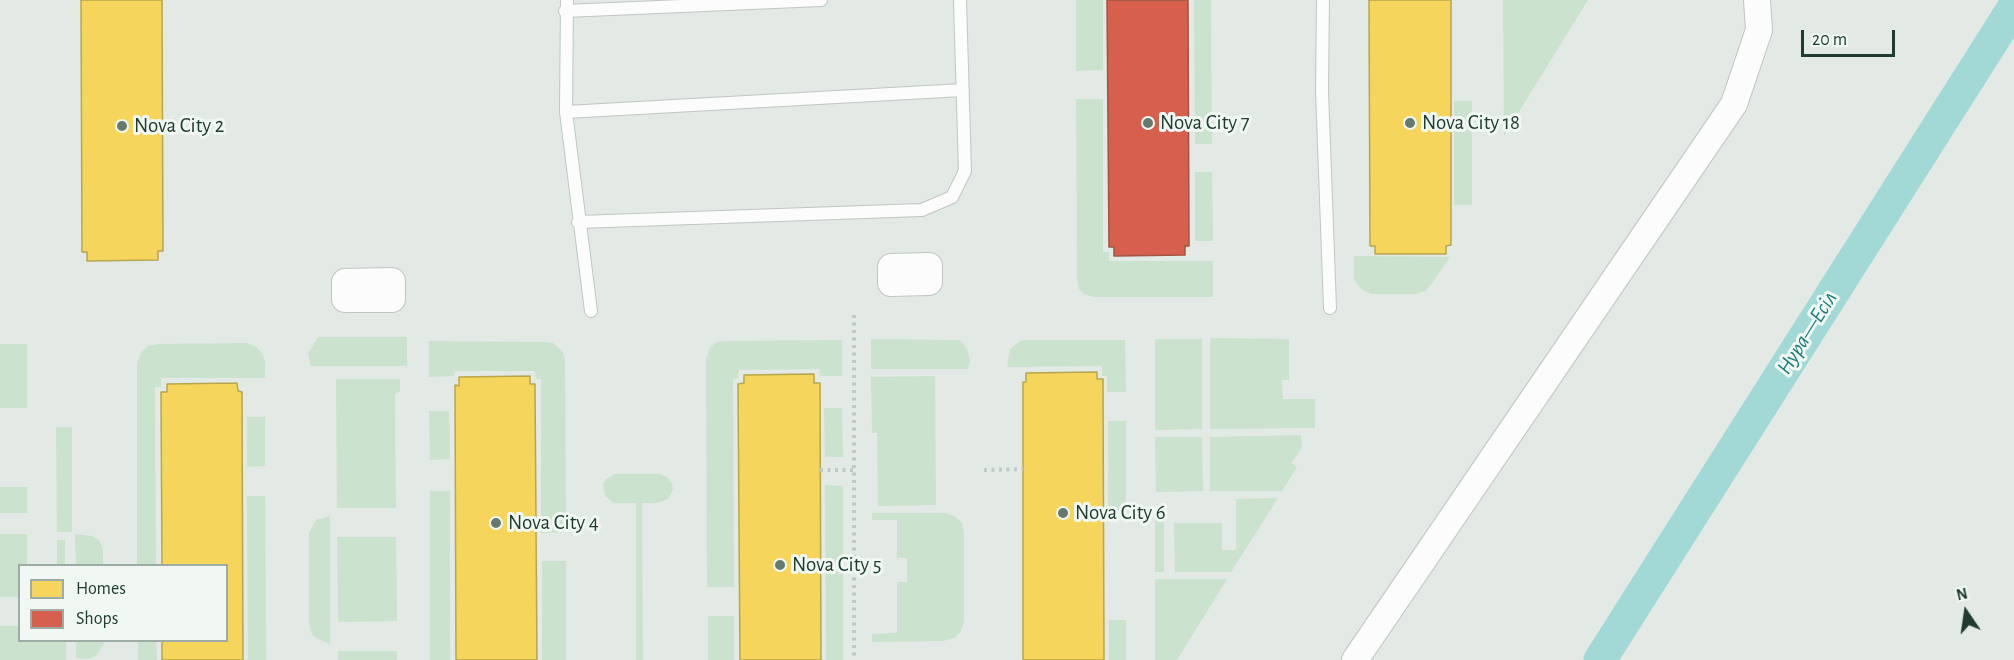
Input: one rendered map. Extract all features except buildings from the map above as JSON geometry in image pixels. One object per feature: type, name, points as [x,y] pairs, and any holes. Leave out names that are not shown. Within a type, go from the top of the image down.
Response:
[{"type":"street","points":[[1356,660],[1734,104],[1759,30],[1757,0]]},
{"type":"lane","points":[[591,311],[578,222],[566,112],[566,6],[821,0]]},
{"type":"lane","points":[[578,222],[922,210],[952,197],[965,171],[960,0]]},
{"type":"lane","points":[[1323,0],[1322,91],[1330,308]]},
{"type":"lane","points":[[566,112],[963,90]]},
{"type":"path","points":[[854,315],[854,660]]},
{"type":"path","points":[[984,470],[1023,469]]},
{"type":"path","points":[[820,470],[854,470]]},
{"type":"green space","points":[[1076,0],[1103,0],[1103,70],[1076,71]]},
{"type":"green space","points":[[1194,0],[1211,0],[1212,144],[1195,144]]},
{"type":"green space","points":[[1503,0],[1588,0],[1504,136]]},
{"type":"green space","points":[[1076,99],[1103,99],[1103,252],[1109,252],[1109,261],[1213,261],[1213,297],[1094,297],[1084,294],[1079,289],[1077,278]]},
{"type":"green space","points":[[1454,101],[1472,101],[1472,205],[1454,205]]},
{"type":"green space","points":[[1195,172],[1212,172],[1213,241],[1195,241]]},
{"type":"green space","points":[[1354,256],[1450,257],[1425,291],[1416,294],[1371,294],[1361,289],[1354,279]]},
{"type":"green space","points":[[318,337],[407,337],[407,366],[311,366],[308,354]]},
{"type":"green space","points":[[1210,338],[1289,339],[1289,380],[1282,380],[1283,399],[1315,399],[1315,428],[1210,429]]},
{"type":"green space","points":[[871,339],[960,340],[967,349],[969,365],[967,369],[871,369]]},
{"type":"green space","points":[[1155,339],[1202,339],[1202,429],[1155,430]]},
{"type":"green space","points":[[842,340],[842,376],[820,376],[819,369],[739,370],[738,378],[733,379],[734,587],[707,587],[706,359],[710,347],[717,342],[726,341]]},
{"type":"green space","points":[[1125,340],[1126,392],[1107,392],[1107,376],[1102,376],[1102,366],[1007,367],[1010,349],[1020,341]]},
{"type":"green space","points":[[429,341],[544,342],[553,343],[563,352],[565,360],[566,532],[541,533],[541,379],[536,379],[535,371],[455,371],[454,376],[429,377]]},
{"type":"green space","points":[[246,343],[255,346],[262,353],[265,362],[265,378],[161,378],[161,387],[155,387],[156,564],[137,564],[137,364],[140,354],[148,346]]},
{"type":"green space","points":[[0,344],[27,344],[27,408],[0,408]]},
{"type":"green space","points":[[935,376],[936,505],[878,506],[877,433],[872,433],[871,377]]},
{"type":"green space","points":[[336,379],[400,379],[400,392],[395,393],[396,508],[337,508]]},
{"type":"green space","points":[[824,408],[842,408],[843,457],[825,457]]},
{"type":"green space","points":[[429,411],[449,411],[450,459],[430,460]]},
{"type":"green space","points":[[247,417],[265,417],[265,466],[247,467]]},
{"type":"green space","points":[[1108,421],[1126,421],[1126,517],[1108,517]]},
{"type":"green space","points":[[56,427],[72,427],[72,532],[57,532]]},
{"type":"green space","points":[[1301,435],[1302,448],[1291,463],[1297,467],[1282,491],[1210,491],[1210,437]]},
{"type":"green space","points":[[1155,437],[1202,437],[1203,491],[1156,492]]},
{"type":"green space","points":[[614,474],[660,474],[667,477],[673,489],[668,499],[657,503],[642,503],[643,660],[636,660],[636,503],[614,503],[605,496],[603,485],[605,480]]},
{"type":"green space","points":[[825,485],[843,486],[843,660],[826,660]]},
{"type":"green space","points":[[0,487],[27,487],[27,513],[0,513]]},
{"type":"green space","points":[[430,491],[450,491],[450,660],[430,660]]},
{"type":"green space","points":[[247,496],[265,496],[266,660],[248,660]]},
{"type":"green space","points":[[1278,498],[1231,572],[1175,572],[1174,523],[1222,523],[1222,550],[1236,550],[1236,499]]},
{"type":"green space","points":[[1155,511],[1164,511],[1164,572],[1155,572]]},
{"type":"green space","points":[[872,513],[946,513],[962,523],[964,532],[964,621],[961,631],[955,638],[943,641],[872,642],[872,634],[897,633],[897,582],[907,582],[907,558],[897,558],[897,520],[872,520]]},
{"type":"green space","points":[[330,516],[330,644],[312,634],[309,622],[309,533],[316,520]]},
{"type":"green space","points":[[0,534],[27,534],[27,564],[18,564],[18,597],[0,597]]},
{"type":"green space","points":[[75,534],[92,536],[99,540],[103,549],[103,564],[76,564]]},
{"type":"green space","points":[[337,537],[396,537],[397,621],[338,622]]},
{"type":"green space","points":[[57,540],[65,540],[65,564],[57,564]]},
{"type":"green space","points":[[542,561],[566,561],[566,660],[542,660]]},
{"type":"green space","points":[[1155,579],[1227,579],[1177,660],[1155,660]]},
{"type":"green space","points":[[708,616],[734,616],[734,660],[708,660]]},
{"type":"green space","points":[[1109,620],[1126,620],[1126,660],[1109,660]]},
{"type":"green space","points":[[0,626],[18,626],[18,642],[66,642],[66,660],[0,660]]},
{"type":"green space","points":[[76,642],[104,642],[96,656],[88,659],[76,658]]},
{"type":"green space","points":[[138,642],[156,642],[157,660],[138,660]]},
{"type":"green space","points":[[338,651],[397,651],[397,660],[338,660]]},
{"type":"waterway","name":"Нура—Есіл","points":[[1600,660],[2014,7]]},
{"type":"place","name":"Nova City 7","points":[[1148,123]]},
{"type":"place","name":"Nova City 18","points":[[1410,123]]},
{"type":"place","name":"Nova City 2","points":[[122,126]]},
{"type":"place","name":"Nova City 6","points":[[1063,513]]},
{"type":"place","name":"Nova City 4","points":[[496,523]]},
{"type":"place","name":"Nova City 5","points":[[780,565]]}]
